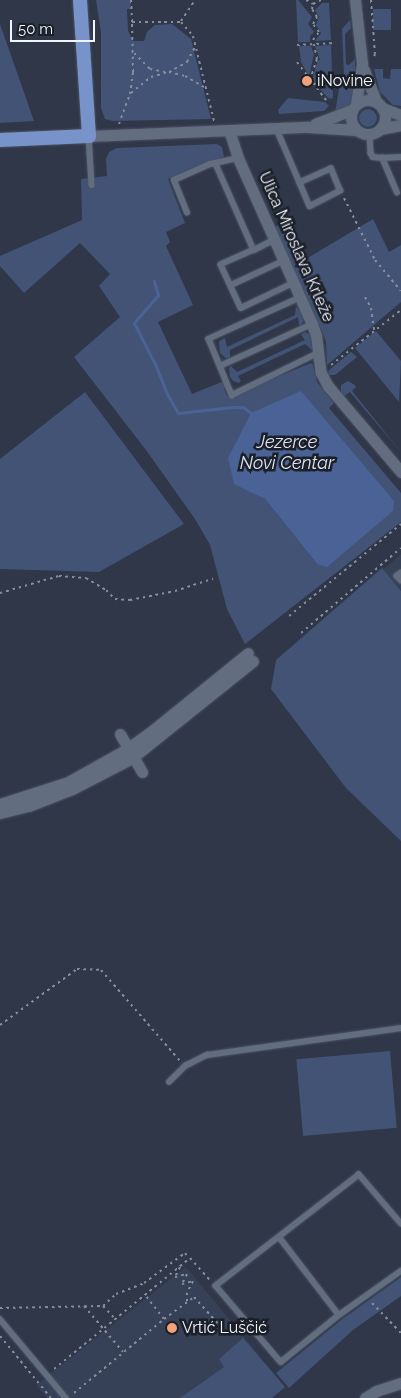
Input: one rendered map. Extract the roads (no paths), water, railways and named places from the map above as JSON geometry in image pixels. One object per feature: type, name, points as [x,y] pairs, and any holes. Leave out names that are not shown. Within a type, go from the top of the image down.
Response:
[{"type":"main road","points":[[0,140],[89,136],[80,0]]},
{"type":"street","points":[[355,0],[366,62],[385,119],[375,131]]},
{"type":"street","points":[[356,130],[351,120],[366,62]]},
{"type":"street","points":[[308,126],[366,100],[401,115]]},
{"type":"street","points":[[89,136],[308,126],[375,131],[401,125]]},
{"type":"street","name":"Ulica Miroslava Krleže","points":[[229,130],[238,158],[312,324],[321,373],[328,386],[401,472]]},
{"type":"street","points":[[0,813],[29,806],[72,789],[130,754],[153,730],[250,657]]},
{"type":"street","points":[[120,734],[142,772]]},
{"type":"street","points":[[0,804],[68,782],[130,754]]},
{"type":"street","points":[[365,1398],[376,1391],[401,1383]]},
{"type":"lane","name":"Ulica Miroslava Krleže","points":[[276,128],[310,206],[340,191],[330,169],[300,183]]},
{"type":"lane","points":[[375,131],[371,153],[373,156],[382,158],[401,157]]},
{"type":"lane","points":[[89,136],[92,185]]},
{"type":"lane","points":[[187,213],[174,180],[238,158]]},
{"type":"lane","points":[[382,158],[397,193]]},
{"type":"lane","points":[[216,164],[254,250]]},
{"type":"lane","points":[[274,240],[222,264],[230,284],[241,308],[293,283]]},
{"type":"lane","points":[[230,284],[283,261]]},
{"type":"lane","points":[[300,298],[209,339],[232,395],[318,353]]},
{"type":"lane","points":[[220,366],[312,324]]},
{"type":"lane","points":[[401,573],[397,576],[401,580]]},
{"type":"lane","points":[[169,1082],[185,1066],[207,1055],[401,1028]]},
{"type":"lane","points":[[401,1224],[359,1175],[216,1286],[281,1362],[339,1315],[401,1271]]},
{"type":"lane","points":[[280,1238],[339,1315]]},
{"type":"lane","points":[[0,1319],[67,1398]]},
{"type":"water","name":"Jezerce Novi Centar","points":[[301,391],[394,501],[393,511],[327,567],[317,564],[265,499],[234,484],[228,458],[251,413]]},
{"type":"waterway","points":[[154,281],[158,295],[134,323],[155,364],[167,394],[178,413],[233,407],[243,407],[251,413]]},
{"type":"place","name":"iNovine","points":[[307,81]]},
{"type":"place","name":"Vrtić Luščić","points":[[172,1328]]}]
